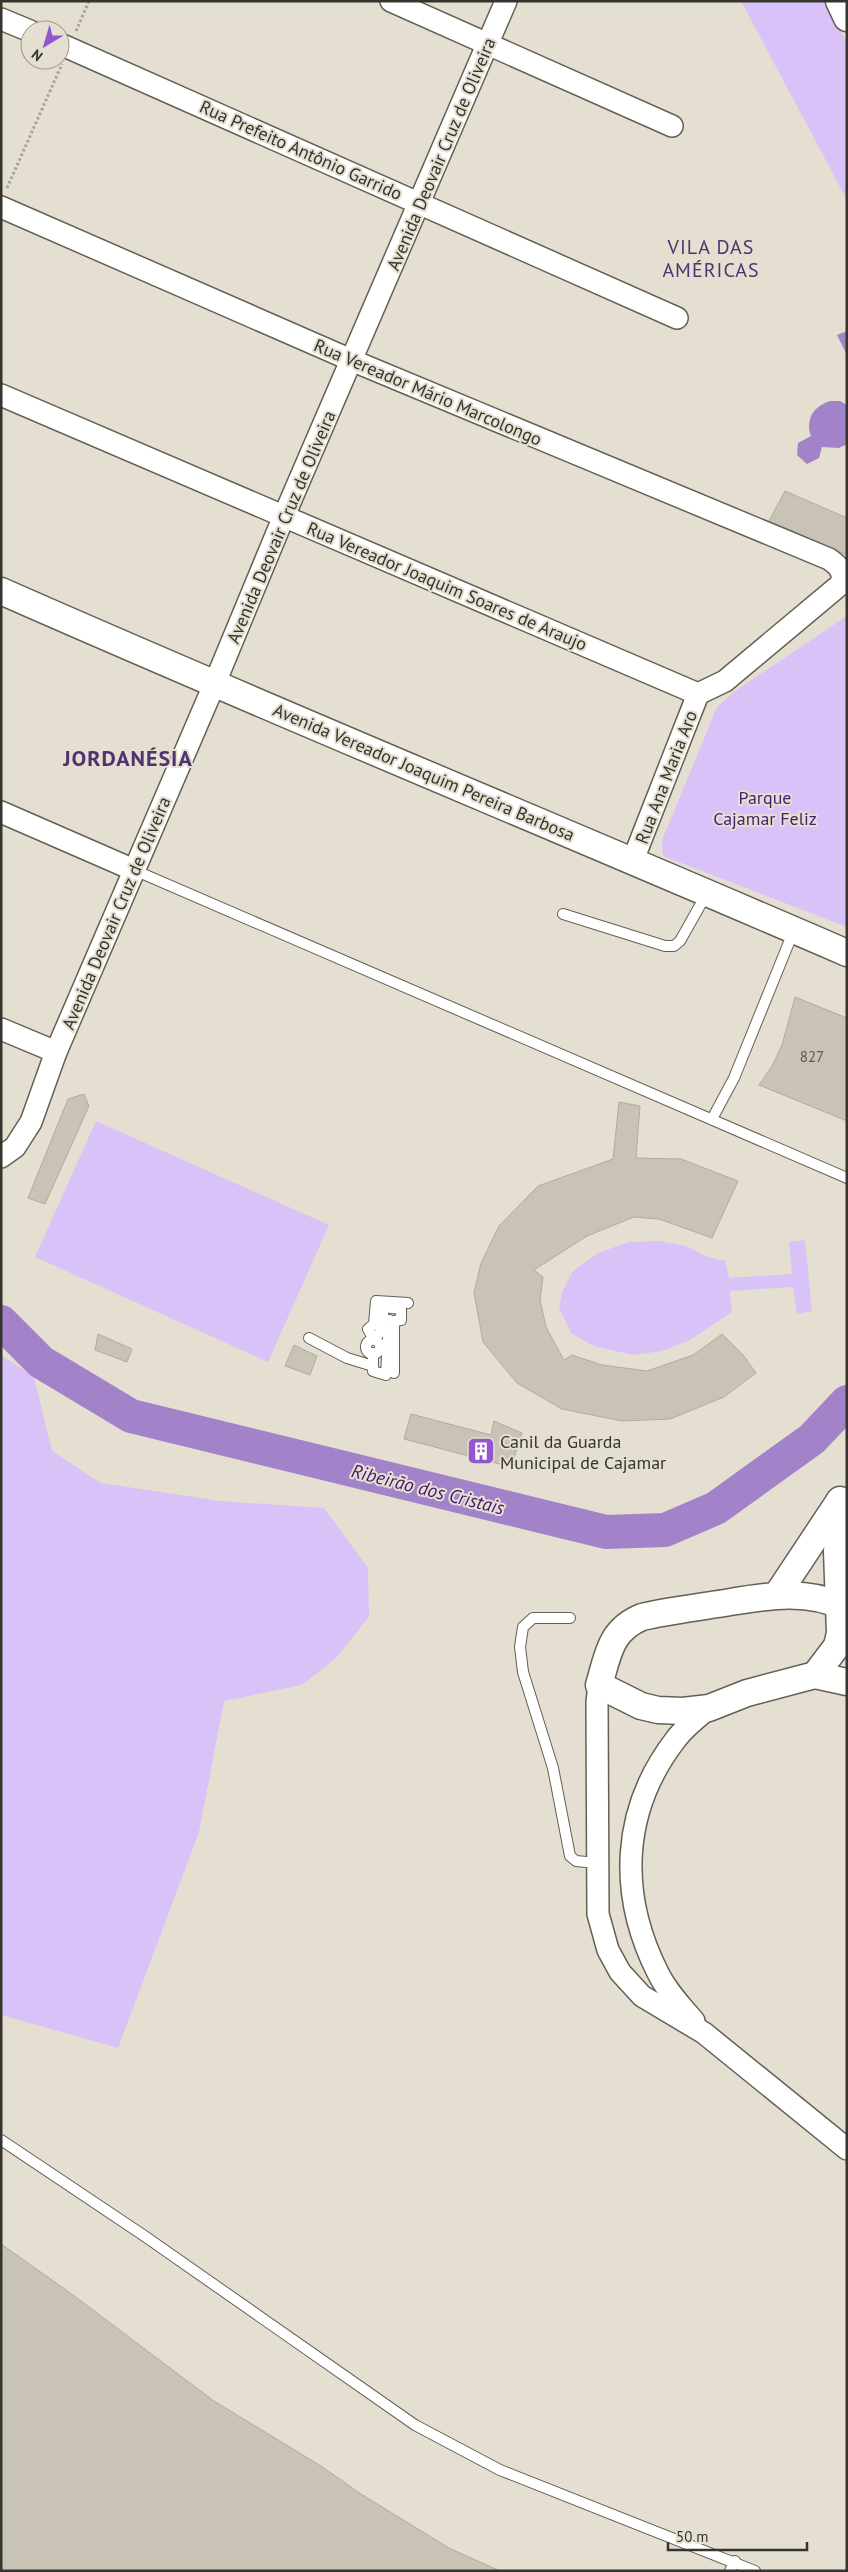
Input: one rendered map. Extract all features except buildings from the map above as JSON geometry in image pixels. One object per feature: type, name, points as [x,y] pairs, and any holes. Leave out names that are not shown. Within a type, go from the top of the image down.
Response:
[{"type":"street","points":[[391,1],[672,126]]},
{"type":"street","name":"Avenida Deovair Cruz de Oliveira","points":[[1,1157],[15,1147],[24,1135],[56,1052],[506,1]]},
{"type":"street","points":[[839,1],[847,18]]},
{"type":"street","points":[[1,19],[20,27]]},
{"type":"street","name":"Rua Prefeito Antônio Garrido","points":[[70,48],[678,318]]},
{"type":"street","name":"Rua Vereador Mário Marcolongo","points":[[3,200],[351,360],[830,559],[842,571],[841,584],[725,681],[698,694]]},
{"type":"street","name":"Rua Vereador Joaquim Soares de Araujo","points":[[1,395],[698,694]]},
{"type":"street","name":"Avenida Vereador Joaquim Pereira Barbosa","points":[[1,591],[214,685],[634,860],[847,953]]},
{"type":"street","name":"Rua Ana Maria Aro","points":[[634,860],[698,694]]},
{"type":"street","points":[[1,812],[134,870]]},
{"type":"street","points":[[1,1029],[56,1052]]},
{"type":"street","points":[[777,1595],[844,1505]]},
{"type":"street","points":[[815,1675],[837,1646],[840,1633],[842,1606],[837,1551],[844,1505]]},
{"type":"street","points":[[842,1606],[821,1598],[777,1595],[659,1613],[629,1622],[618,1632],[610,1648],[599,1685],[597,1863],[598,1914],[608,1950],[620,1972],[642,1996],[704,2033],[847,2149]]},
{"type":"street","points":[[599,1685],[642,1706],[658,1710],[683,1711],[710,1708],[747,1693],[815,1675],[847,1682]]},
{"type":"street","points":[[704,2033],[677,2001],[658,1974],[648,1950],[631,1895],[629,1857],[634,1828],[653,1776],[676,1738],[710,1708]]},
{"type":"lane","points":[[134,870],[847,1178]]},
{"type":"lane","points":[[563,914],[665,946],[674,946],[680,941],[707,892]]},
{"type":"lane","points":[[712,1120],[734,1078],[794,930]]},
{"type":"lane","points":[[394,1373],[394,1321],[401,1320],[401,1309],[383,1307],[383,1319],[389,1320],[386,1375],[373,1371],[373,1353],[379,1350],[380,1346],[374,1340],[381,1331],[380,1327],[374,1324],[376,1301],[408,1303]]},
{"type":"lane","points":[[309,1338],[347,1358],[373,1366]]},
{"type":"lane","points":[[570,1618],[532,1618],[523,1627],[520,1648],[523,1672],[553,1768],[570,1856],[576,1861],[597,1863]]},
{"type":"lane","points":[[1,2140],[144,2235],[414,2425],[500,2470],[735,2561],[755,2571]]},
{"type":"lane","points":[[730,2571],[735,2561]]},
{"type":"path","points":[[70,37],[89,1]]},
{"type":"path","points":[[3,200],[55,70]]},
{"type":"green space","points":[[741,1],[826,1],[847,43],[847,200]]},
{"type":"green space","name":"Parque Cajamar Feliz","points":[[847,616],[847,927],[663,856],[662,840],[717,707],[735,691]]},
{"type":"green space","points":[[96,1121],[329,1225],[268,1362],[35,1257]]},
{"type":"green space","points":[[805,1240],[812,1311],[797,1314],[793,1287],[730,1291],[732,1312],[690,1340],[662,1351],[633,1355],[594,1346],[571,1333],[559,1308],[562,1292],[573,1271],[598,1253],[629,1242],[659,1241],[686,1246],[708,1257],[725,1261],[729,1278],[792,1274],[789,1242]]},
{"type":"green space","points":[[1,1355],[34,1377],[52,1451],[101,1483],[220,1501],[324,1508],[368,1568],[369,1617],[336,1658],[302,1685],[224,1701],[199,1832],[118,2048],[1,2015]]},
{"type":"shaded area","points":[[847,331],[847,355],[837,335]]},
{"type":"shaded area","points":[[830,401],[840,401],[847,405],[847,444],[839,448],[822,447],[819,458],[807,464],[797,455],[798,443],[811,436],[809,424],[815,410]]},
{"type":"waterway","name":"Ribeirão dos Cristais","points":[[1,1322],[41,1362],[131,1416],[606,1532],[665,1530],[716,1508],[812,1439],[847,1402]]},
{"type":"place","name":"Canil da Guarda Municipal de Cajamar","points":[[481,1451]]},
{"type":"district","name":"VILA DAS AMÉRICAS","points":[[711,258]]},
{"type":"district","name":"JORDANÉSIA","points":[[128,758]]}]
